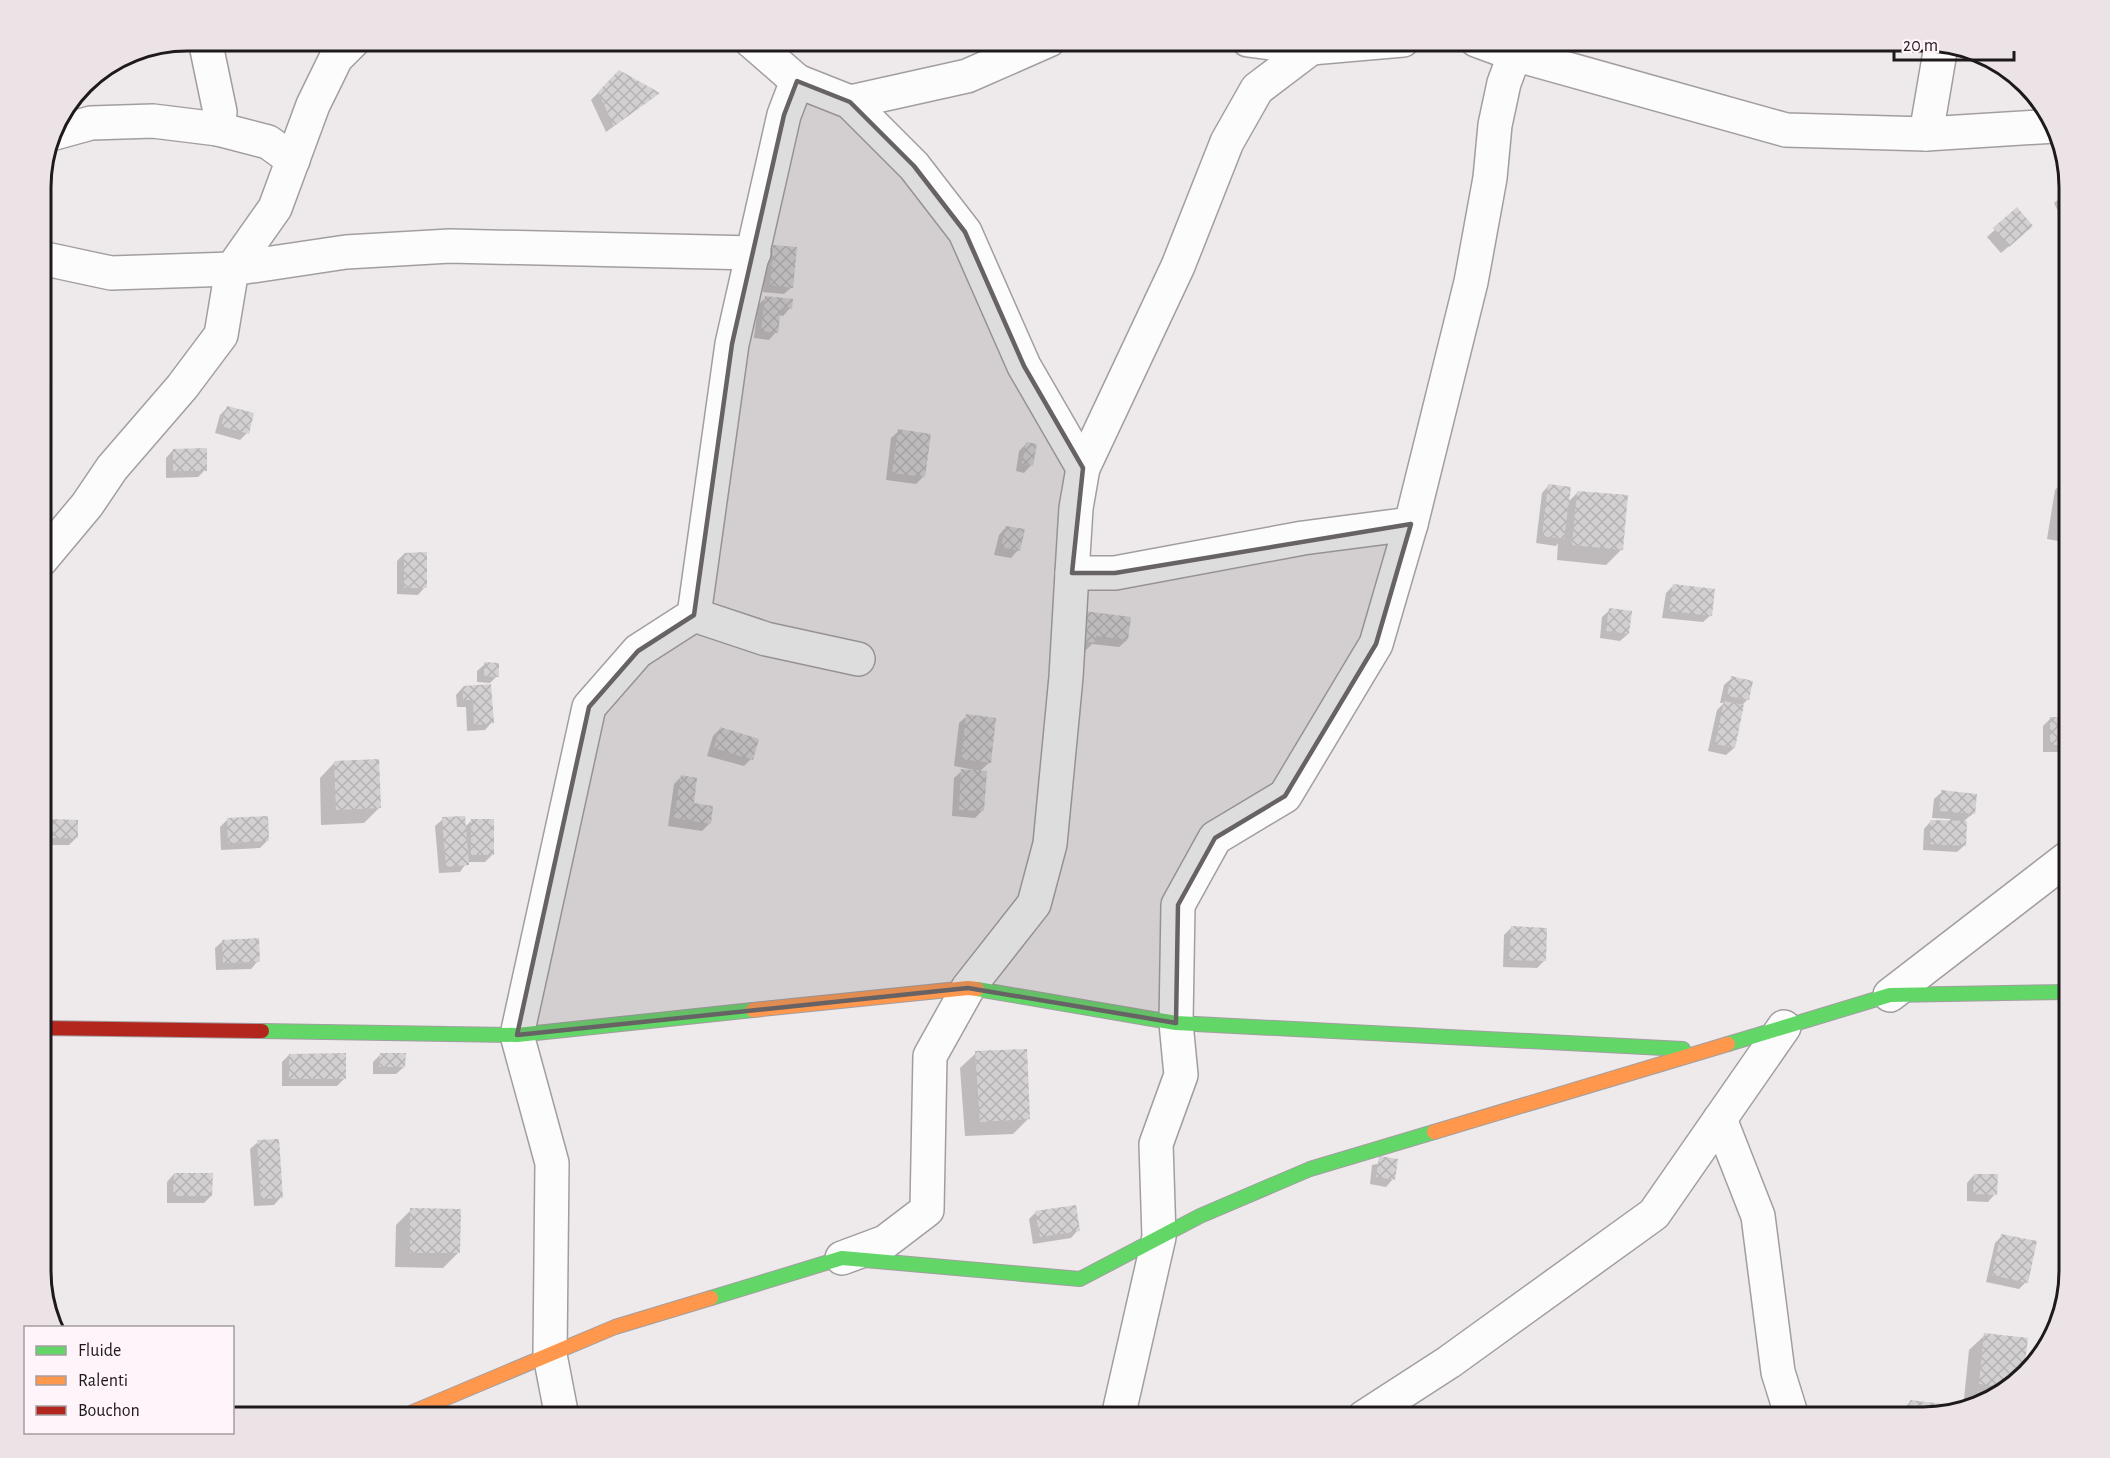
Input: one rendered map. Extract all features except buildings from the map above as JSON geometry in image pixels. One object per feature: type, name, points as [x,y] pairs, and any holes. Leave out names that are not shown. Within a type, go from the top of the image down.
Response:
[{"type":"street","points":[[207,51],[219,112],[218,129]]},
{"type":"street","points":[[51,549],[87,505],[112,468],[182,387],[221,335],[232,269],[274,208],[313,105],[336,58],[343,51]]},
{"type":"street","points":[[763,51],[797,81],[850,102],[914,166],[966,232],[1024,366],[1083,468]]},
{"type":"street","points":[[850,102],[967,75],[1023,51]]},
{"type":"street","points":[[427,1407],[615,1327],[842,1258],[885,1242],[927,1210],[930,1056],[968,988],[1034,904],[1050,844],[1066,677],[1076,508],[1083,468],[1178,266],[1227,142],[1257,89],[1307,51]]},
{"type":"street","points":[[1120,1407],[1159,1237],[1156,1144],[1181,1075],[1176,1023],[1178,905],[1215,838],[1285,796],[1376,644],[1411,524],[1471,282],[1490,178],[1495,125],[1516,51]]},
{"type":"street","points":[[1530,51],[1786,130],[1926,134],[2045,127]]},
{"type":"street","points":[[1926,134],[1940,52]]},
{"type":"street","points":[[560,1407],[550,1355],[552,1163],[517,1035],[589,707],[638,651],[694,615],[732,344],[784,115],[797,81]]},
{"type":"street","points":[[63,131],[91,123],[153,122],[218,129],[268,142],[293,160]]},
{"type":"street","points":[[51,260],[111,273],[232,269],[346,252],[450,246],[754,253]]},
{"type":"street","points":[[1072,573],[1115,573],[1303,538],[1411,524]]},
{"type":"street","points":[[694,615],[766,639],[858,659]]},
{"type":"street","points":[[1890,995],[2059,865]]},
{"type":"street","points":[[51,1028],[517,1035],[968,988],[1176,1023],[1706,1051]]},
{"type":"street","points":[[842,1258],[1080,1279],[1159,1237],[1311,1169],[1890,995],[2059,992]]},
{"type":"street","points":[[1381,1407],[1449,1362],[1654,1214],[1784,1027]]},
{"type":"street","points":[[1720,1119],[1758,1216],[1778,1372],[1789,1407]]},
{"type":"highlighted area","points":[[797,81],[850,102],[914,166],[965,232],[1024,366],[1083,468],[1072,573],[1115,573],[1411,524],[1376,644],[1285,796],[1215,838],[1178,905],[1176,1023],[968,988],[517,1035],[589,707],[638,651],[694,615],[732,344],[784,115]]},
{"type":"traffic: fast","points":[[977,989],[1176,1023],[1683,1049]]},
{"type":"traffic: fast","points":[[1728,1044],[1890,995],[2059,992]]},
{"type":"traffic: fast","points":[[262,1031],[517,1035],[753,1010]]},
{"type":"traffic: fast","points":[[711,1298],[842,1258],[1080,1279],[1200,1216],[1310,1169],[1434,1132]]},
{"type":"traffic: slow","points":[[753,1010],[968,988],[977,989]]},
{"type":"traffic: slow","points":[[1434,1132],[1728,1044]]},
{"type":"traffic: slow","points":[[425,1407],[615,1327],[711,1298]]},
{"type":"traffic: jam","points":[[51,1028],[262,1031]]}]
